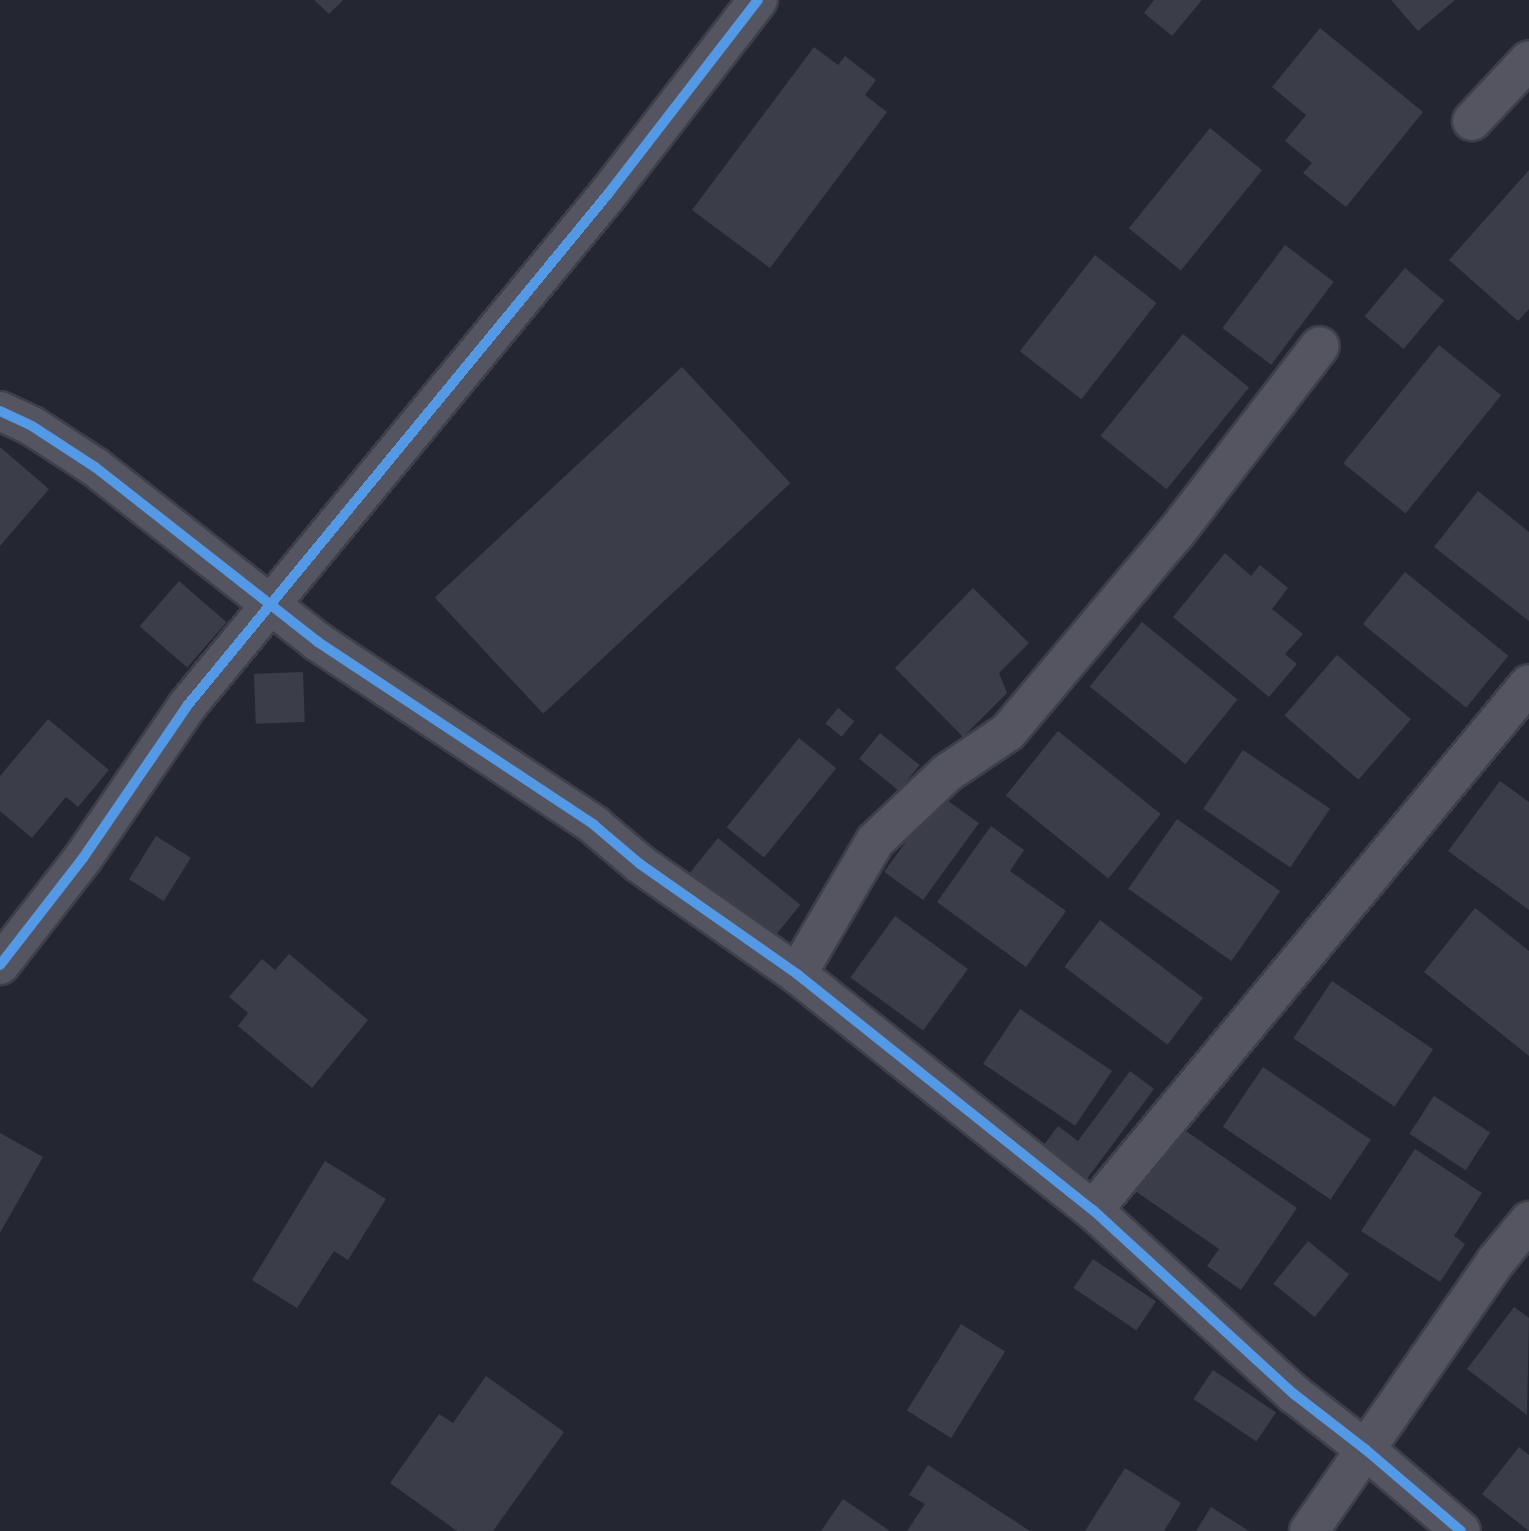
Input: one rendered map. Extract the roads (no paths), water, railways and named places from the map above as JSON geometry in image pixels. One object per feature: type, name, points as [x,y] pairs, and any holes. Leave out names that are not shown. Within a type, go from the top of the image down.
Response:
[{"type":"street","points":[[0,965],[83,858],[187,706],[273,606],[608,194],[758,0]]},
{"type":"street","points":[[1472,121],[1529,60]]},
{"type":"street","points":[[797,974],[875,841],[947,773],[1008,732],[1175,534],[1320,346]]},
{"type":"street","points":[[0,411],[32,426],[95,467],[318,642],[594,825],[640,864],[797,974],[1093,1210],[1294,1394],[1461,1531]]},
{"type":"street","points":[[1093,1210],[1529,684]]},
{"type":"street","points":[[1309,1531],[1496,1261],[1529,1221]]}]
